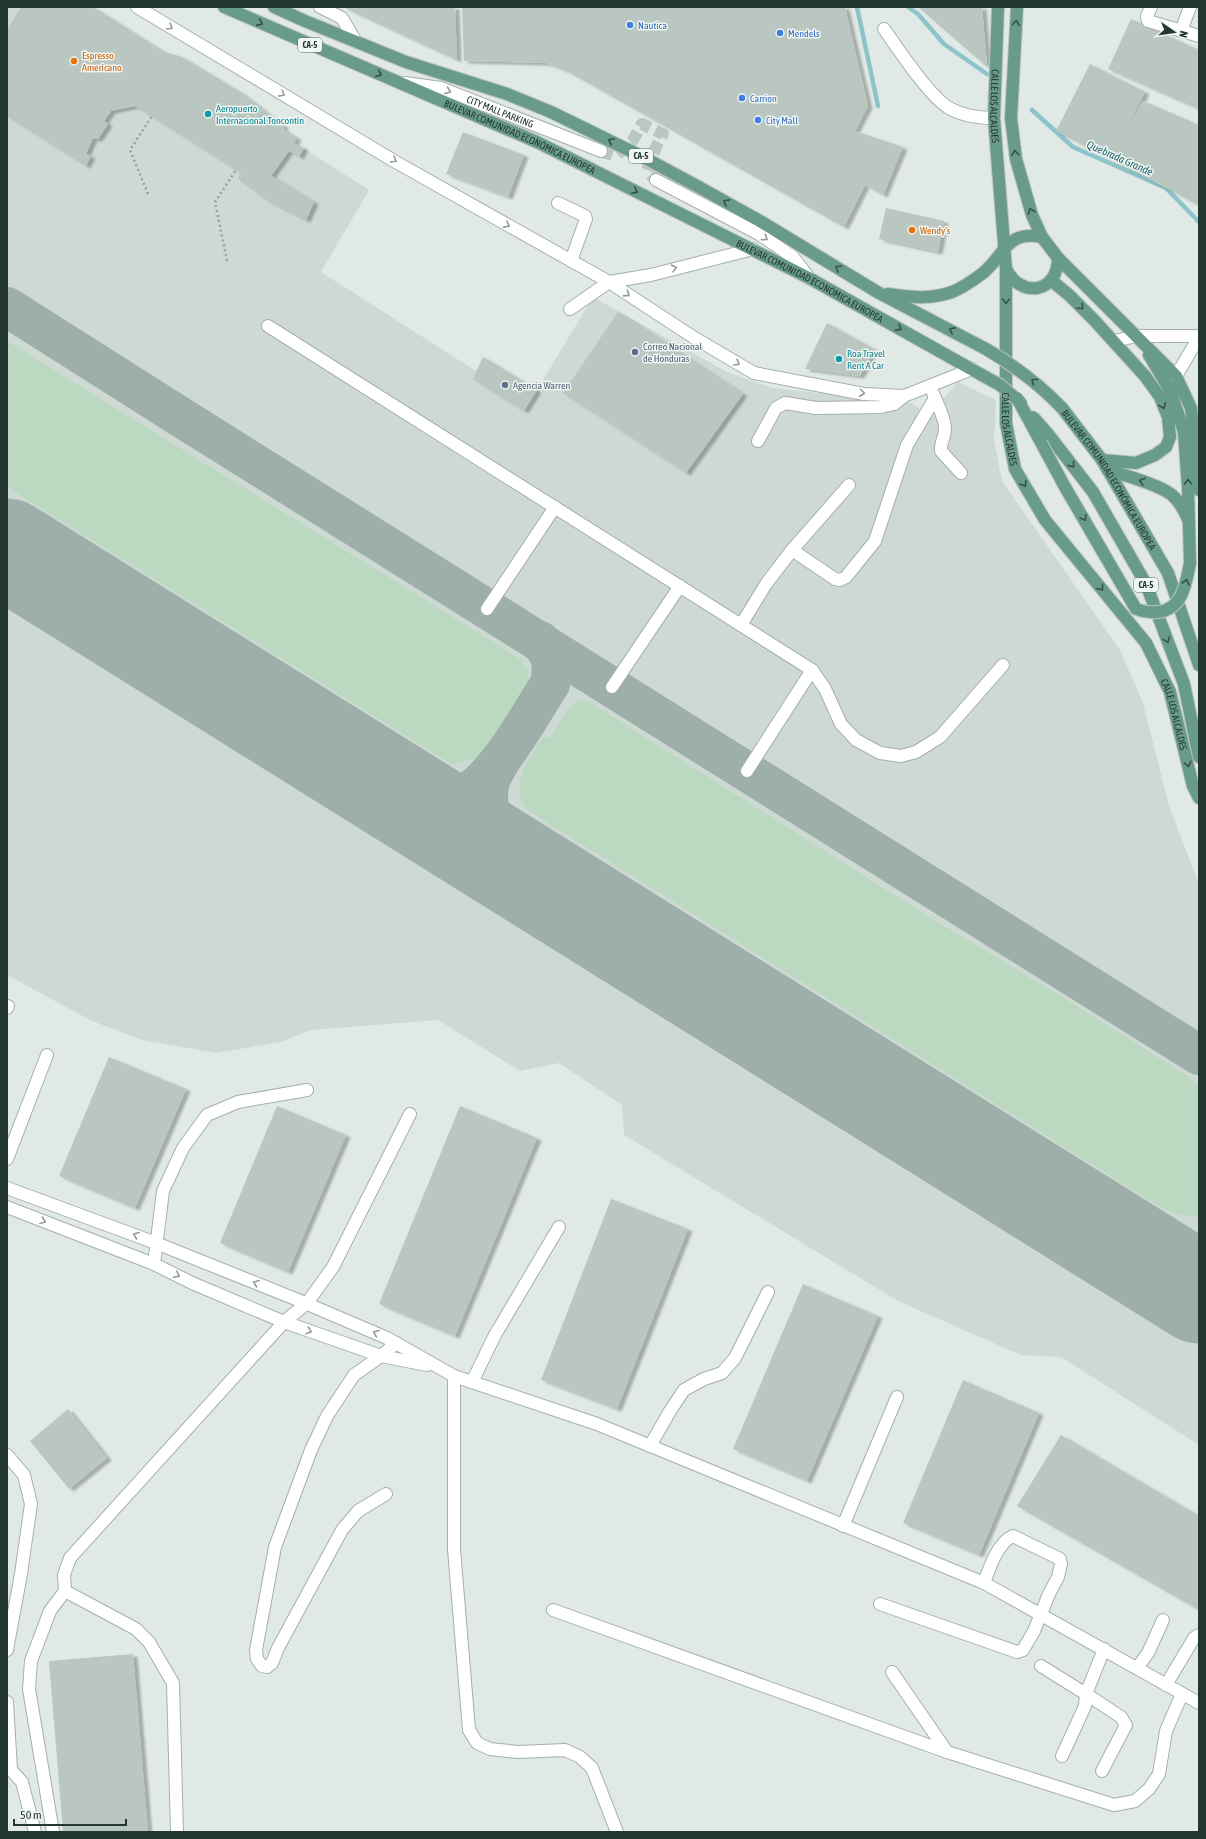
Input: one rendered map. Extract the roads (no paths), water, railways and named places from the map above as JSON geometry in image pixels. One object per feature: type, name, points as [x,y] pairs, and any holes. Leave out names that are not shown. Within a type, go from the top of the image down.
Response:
[{"type":"main road","name":"BULEVAR COMUNIDAD ECONÓMICA EUROPEA","points":[[224,7],[536,142],[809,278],[976,371],[1000,385],[1017,398],[1048,434],[1093,492],[1146,584],[1184,684],[1199,757]]},
{"type":"main road","name":"BULEVAR COMUNIDAD ECONÓMICA EUROPEA","points":[[274,7],[406,62],[507,94],[551,112],[643,157],[760,221],[879,293],[986,349],[1019,369],[1039,385],[1062,408],[1105,465],[1168,573],[1199,665]]},
{"type":"main road","name":"CALLE LOS ALCALDES","points":[[998,7],[994,118],[1006,269],[1006,423],[1015,469],[1045,520],[1146,643],[1170,692],[1193,786],[1199,798]]},
{"type":"main road","name":"CALLE LOS ALCALDES","points":[[1017,7],[1011,118],[1016,159],[1032,215],[1042,237],[1058,258],[1140,338],[1176,376],[1191,408],[1199,490]]},
{"type":"main road","points":[[879,293],[923,298],[952,292],[984,272],[1011,241],[1021,236],[1031,235],[1042,237]]},
{"type":"main road","points":[[1006,269],[1014,281],[1026,287],[1040,288],[1052,281],[1057,270],[1058,258]]},
{"type":"main road","points":[[1052,281],[1069,295],[1145,376],[1160,397],[1168,417],[1170,437],[1166,447],[1145,460],[1136,463],[1105,465]]},
{"type":"main road","points":[[1017,398],[1065,487],[1136,609],[1143,612],[1161,612],[1171,608],[1182,596],[1190,563],[1190,524],[1184,432],[1171,392],[1140,338]]},
{"type":"main road","points":[[1105,465],[1172,495],[1182,507],[1190,524]]},
{"type":"street","points":[[137,7],[394,160],[609,282],[693,337],[754,373],[864,394],[904,396]]},
{"type":"street","points":[[320,7],[342,18],[356,42]]},
{"type":"street","points":[[1150,7],[1147,16],[1148,21],[1199,36]]},
{"type":"street","points":[[1181,31],[1190,7]]},
{"type":"street","points":[[884,29],[929,89],[949,108],[974,118],[994,118]]},
{"type":"street","name":"CITY MALL PARKING","points":[[396,81],[441,88],[601,151]]},
{"type":"street","points":[[656,180],[759,234],[793,257],[809,278]]},
{"type":"street","points":[[558,203],[585,216],[586,220],[571,261]]},
{"type":"street","points":[[570,309],[609,282],[651,275],[753,250]]},
{"type":"street","points":[[268,326],[812,670],[825,690],[841,724],[856,740],[880,752],[900,756],[916,752],[940,737],[1002,665]]},
{"type":"street","points":[[1114,342],[1140,338],[1199,337]]},
{"type":"street","points":[[1176,376],[1199,337]]},
{"type":"street","points":[[758,441],[776,408],[785,403],[822,408],[881,407],[894,404],[904,396],[930,386],[976,371]]},
{"type":"street","points":[[930,386],[944,422],[945,430],[940,446],[941,451],[961,474]]},
{"type":"street","points":[[792,550],[835,579],[840,580],[846,577],[875,542],[907,445],[935,398]]},
{"type":"street","points":[[741,625],[766,584],[792,550],[849,485]]},
{"type":"street","points":[[487,608],[555,507]]},
{"type":"street","points":[[612,687],[680,586]]},
{"type":"street","points":[[747,771],[812,670]]},
{"type":"street","points":[[7,1158],[47,1055]]},
{"type":"street","points":[[154,1264],[163,1191],[183,1148],[207,1115],[238,1102],[307,1090]]},
{"type":"street","points":[[53,1832],[29,1689],[31,1661],[50,1611],[65,1591],[64,1575],[70,1558],[284,1322],[307,1303],[333,1267],[410,1114]]},
{"type":"street","points":[[7,1188],[156,1243],[307,1303],[396,1342],[454,1376],[598,1424],[984,1583],[1199,1703]]},
{"type":"street","points":[[7,1207],[154,1264],[192,1283],[284,1322],[380,1356],[435,1366]]},
{"type":"street","points":[[472,1382],[495,1335],[559,1227]]},
{"type":"street","points":[[650,1446],[684,1390],[704,1379],[722,1373],[735,1358],[768,1292]]},
{"type":"street","points":[[386,1494],[358,1511],[342,1530],[278,1648],[272,1663],[267,1667],[262,1666],[257,1659],[256,1650],[275,1547],[287,1510],[311,1450],[327,1416],[354,1375],[396,1342]]},
{"type":"street","points":[[454,1376],[454,1549],[470,1730],[477,1743],[490,1749],[518,1752],[565,1750],[580,1756],[592,1768],[616,1832]]},
{"type":"street","points":[[843,1526],[897,1397]]},
{"type":"street","points":[[7,1455],[24,1475],[31,1504],[21,1574],[7,1650]]},
{"type":"street","points":[[880,1604],[1018,1652],[1022,1650],[1034,1631],[1058,1577],[1061,1564],[1060,1560],[1013,1536],[1007,1538],[991,1562],[984,1583]]},
{"type":"street","points":[[65,1591],[136,1629],[149,1642],[173,1683],[177,1832]]},
{"type":"street","points":[[553,1610],[947,1752],[1114,1805],[1135,1800],[1149,1789],[1159,1774],[1166,1731],[1182,1694]]},
{"type":"street","points":[[1137,1668],[1148,1652],[1163,1620]]},
{"type":"street","points":[[1166,1685],[1194,1638],[1199,1635]]},
{"type":"street","points":[[1062,1756],[1084,1706],[1086,1694],[1104,1649]]},
{"type":"street","points":[[1041,1666],[1121,1717],[1126,1725],[1102,1771]]},
{"type":"street","points":[[892,1672],[947,1752]]},
{"type":"street","points":[[7,1702],[9,1770],[22,1782],[36,1832]]},
{"type":"waterway","name":"Quebrada Grande","points":[[857,7],[878,106]]},
{"type":"waterway","name":"Quebrada Grande","points":[[908,7],[918,14],[944,44],[987,74]]},
{"type":"waterway","name":"Quebrada Grande","points":[[1032,110],[1073,147],[1166,188],[1199,222]]},
{"type":"tunnel","points":[[601,151],[615,156],[633,140],[642,124],[663,134],[656,147],[647,171],[656,180]]},
{"type":"place","name":"Nautica","points":[[630,25]]},
{"type":"place","name":"Mendels","points":[[780,33]]},
{"type":"place","name":"Espresso Americano","points":[[74,61]]},
{"type":"place","name":"Carrion","points":[[742,98]]},
{"type":"place","name":"Aeropuerto Internacional Toncontín","points":[[208,114]]},
{"type":"place","name":"City Mall","points":[[758,120]]},
{"type":"place","name":"Wendy's","points":[[912,230]]},
{"type":"place","name":"Correo Nacional de Honduras","points":[[635,352]]},
{"type":"place","name":"Roa Travel Rent A Car","points":[[839,359]]},
{"type":"place","name":"Agencia Warren","points":[[505,385]]}]
